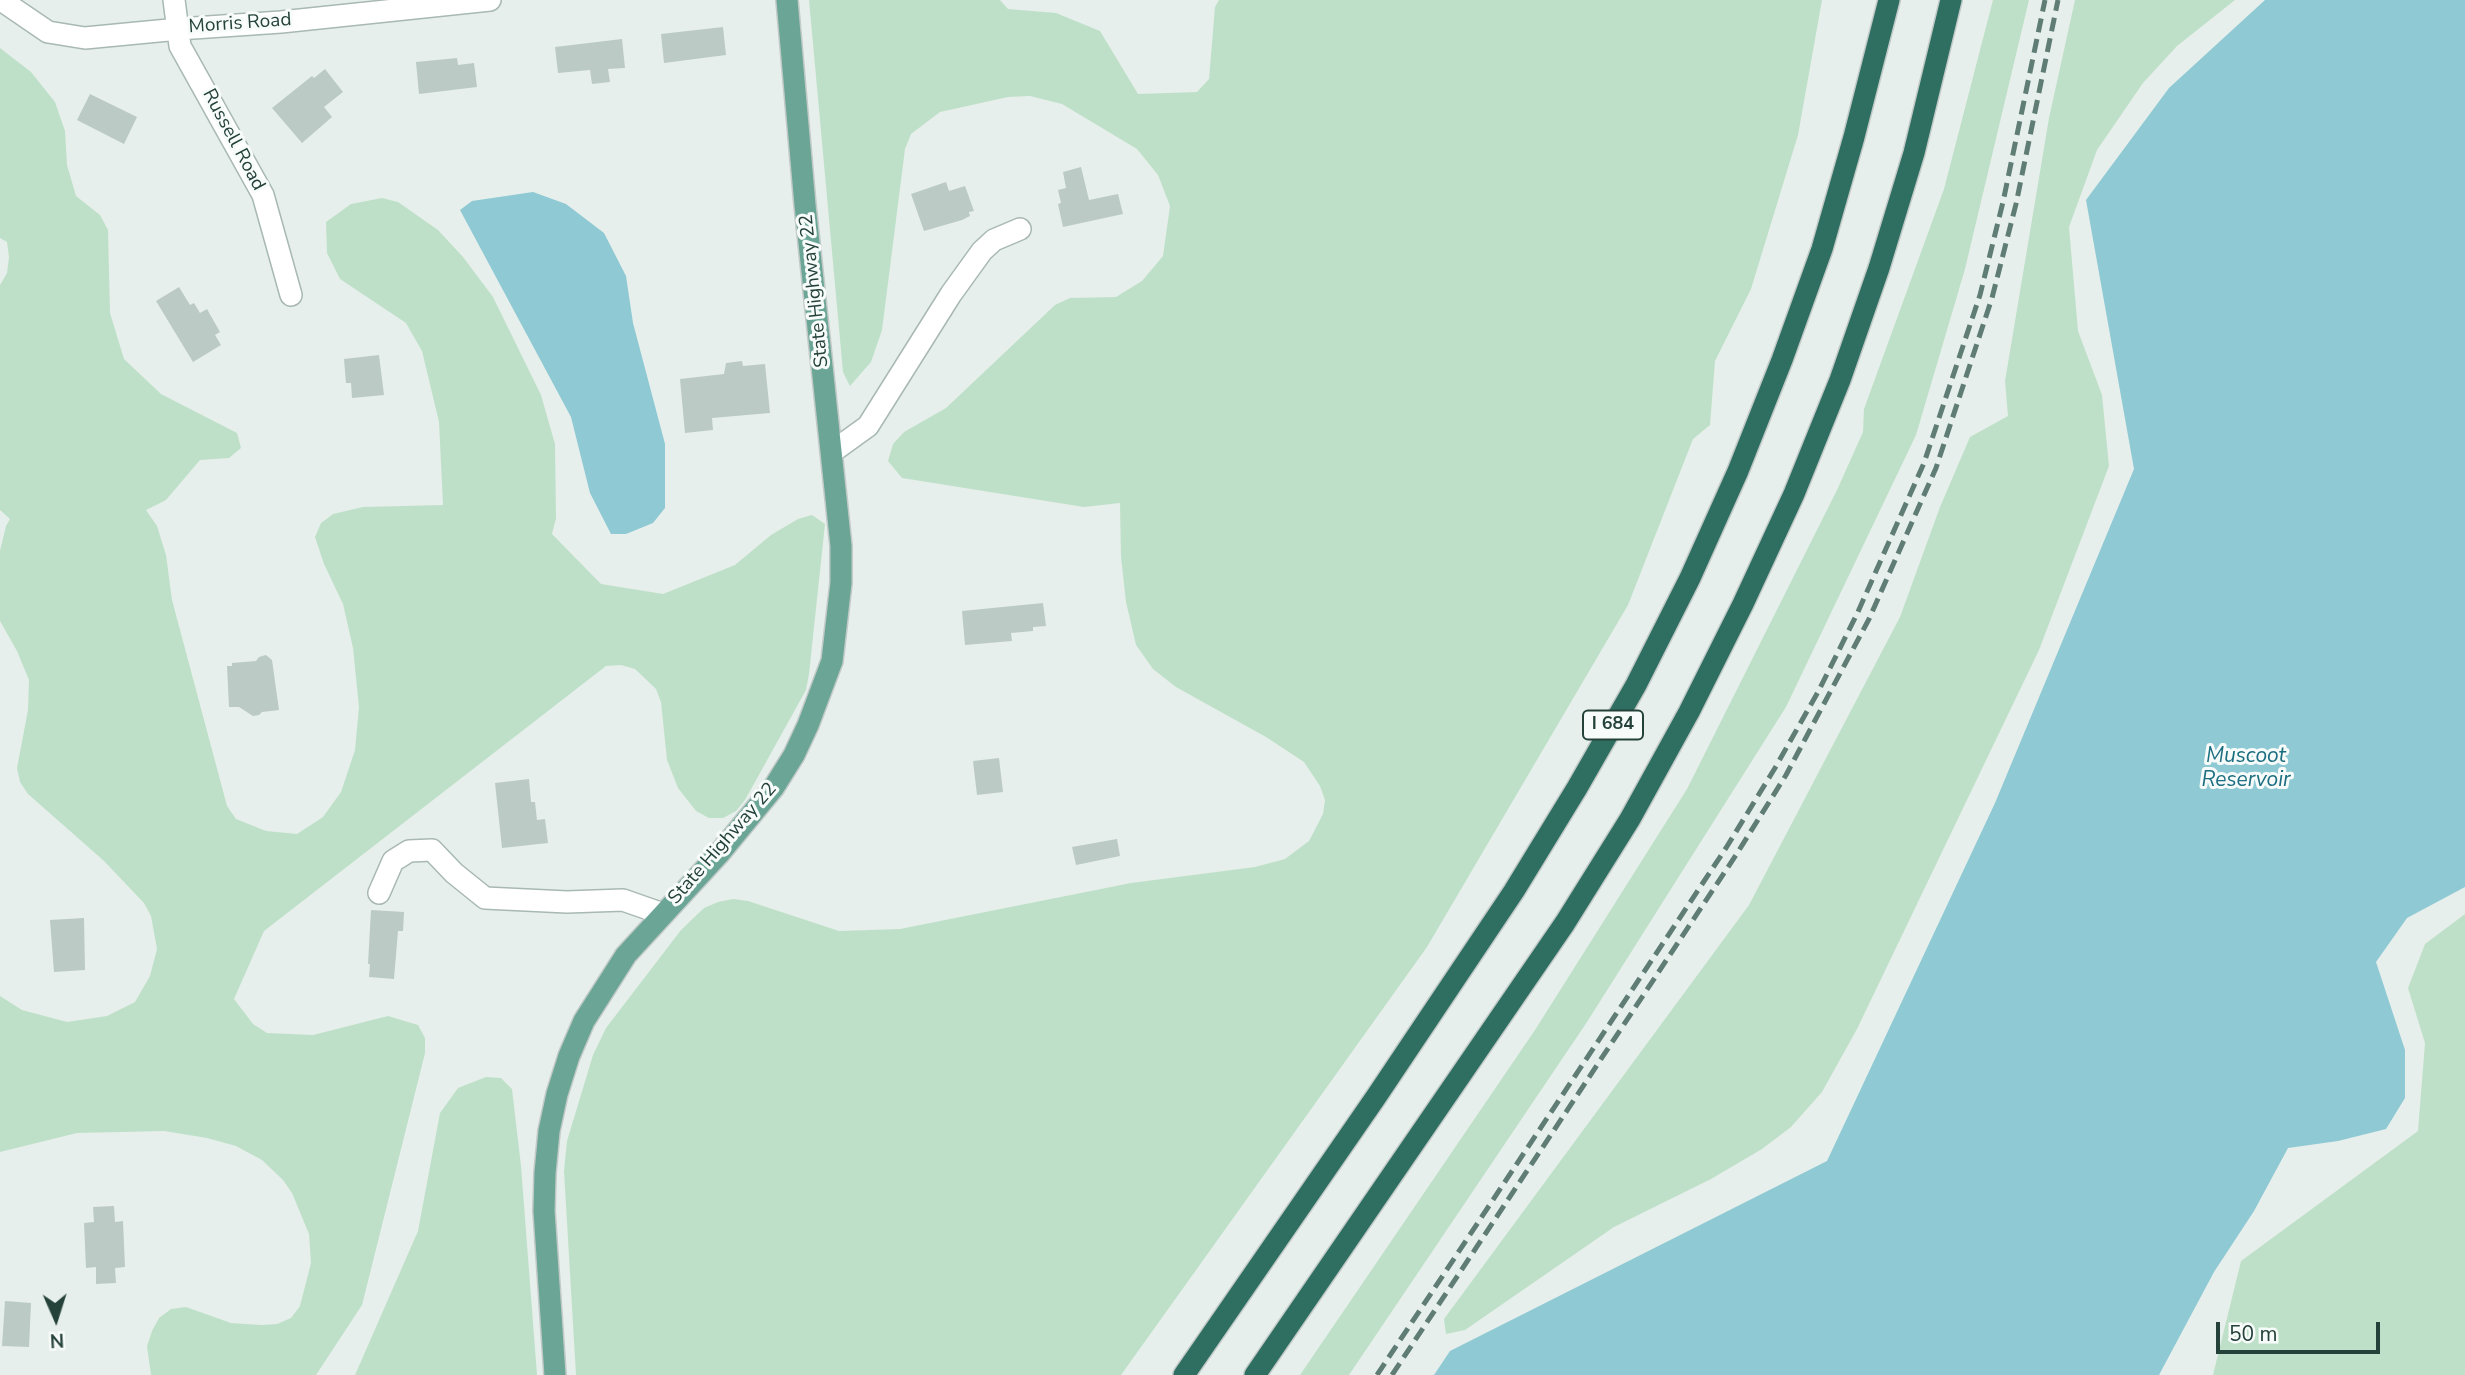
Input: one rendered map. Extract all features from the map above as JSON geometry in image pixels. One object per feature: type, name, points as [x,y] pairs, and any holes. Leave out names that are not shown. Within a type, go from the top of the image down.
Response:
[{"type":"highway","name":"I 684","points":[[1184,1375],[1514,891],[1636,685],[1690,578],[1738,471],[1782,360],[1822,249],[1889,0]]},
{"type":"highway","name":"I 684","points":[[1255,1375],[1565,923],[1630,820],[1689,712],[1794,494],[1840,380],[1879,268],[1914,153],[1951,0]]},
{"type":"main road","name":"State Highway 22","points":[[555,1375],[544,1211],[549,1131],[569,1056],[597,999],[626,955],[718,855],[774,787],[794,755],[832,661],[841,583],[841,546],[805,205],[787,0]]},
{"type":"street","name":"Morris Road","points":[[1,0],[48,32],[85,38],[281,22],[490,0]]},
{"type":"street","name":"Russell Road","points":[[174,0],[180,46],[197,72],[263,195],[291,295]]},
{"type":"street","points":[[832,452],[869,426],[951,294],[982,251],[994,240],[1020,229]]},
{"type":"street","points":[[379,893],[393,861],[409,850],[432,850],[454,873],[485,898],[567,902],[622,900],[663,914]]},
{"type":"green space","points":[[809,0],[1000,0],[1008,9],[1056,13],[1100,31],[1138,94],[1197,92],[1209,79],[1215,7],[1219,0],[1822,0],[1798,135],[1751,289],[1715,361],[1710,425],[1693,439],[1628,605],[1427,947],[1121,1375],[576,1375],[564,1171],[567,1141],[593,1055],[606,1028],[681,930],[704,908],[733,899],[748,901],[839,931],[900,929],[1131,883],[1255,867],[1285,859],[1309,841],[1323,814],[1325,800],[1320,786],[1304,762],[1266,737],[1176,687],[1153,669],[1136,645],[1126,602],[1121,557],[1120,503],[1084,507],[902,478],[888,461],[893,444],[904,432],[946,408],[1055,305],[1070,298],[1116,297],[1142,281],[1163,256],[1170,206],[1158,175],[1137,149],[1062,104],[1030,96],[1008,97],[940,112],[911,134],[905,149],[882,330],[871,362],[850,386],[843,372]]},
{"type":"green space","points":[[1993,0],[2029,0],[1965,269],[1916,435],[1786,707],[1587,1022],[1349,1375],[1300,1375],[1535,1030],[1687,789],[1837,490],[1863,432],[1864,409],[1944,189]]},
{"type":"green space","points":[[2075,0],[2235,0],[2177,46],[2143,83],[2097,150],[2069,227],[2078,331],[2102,395],[2109,466],[2039,650],[1857,1029],[1822,1092],[1791,1127],[1762,1149],[1711,1179],[1614,1227],[1465,1330],[1446,1334],[1444,1319],[1749,905],[1900,617],[1940,507],[1970,437],[2008,416],[2005,381],[2049,118]]},
{"type":"green space","points":[[0,48],[31,72],[55,102],[65,131],[67,165],[76,196],[100,215],[108,230],[110,313],[124,359],[161,394],[237,433],[241,448],[229,458],[200,460],[166,500],[146,510],[157,526],[166,555],[172,600],[227,806],[236,819],[266,831],[297,834],[323,817],[341,792],[355,750],[359,707],[353,648],[343,604],[324,564],[315,537],[321,523],[333,514],[363,507],[443,505],[439,422],[422,351],[406,323],[340,279],[327,253],[326,222],[351,204],[382,198],[398,202],[438,230],[463,257],[493,297],[541,395],[555,444],[556,518],[552,534],[601,584],[663,594],[735,565],[771,535],[798,519],[812,515],[825,524],[806,690],[745,800],[736,811],[723,818],[709,818],[696,811],[678,788],[667,760],[661,702],[656,689],[635,669],[621,665],[606,666],[264,931],[234,999],[253,1024],[267,1033],[313,1035],[388,1016],[418,1025],[425,1038],[425,1053],[362,1305],[316,1375],[151,1375],[147,1346],[159,1318],[171,1309],[186,1307],[231,1323],[261,1325],[277,1324],[291,1318],[300,1306],[311,1263],[309,1234],[292,1193],[262,1160],[236,1146],[164,1131],[77,1133],[0,1152],[0,996],[22,1010],[67,1022],[107,1016],[135,1002],[150,976],[157,949],[151,916],[144,903],[104,861],[28,794],[20,782],[17,768],[28,710],[29,680],[0,621],[0,551],[10,519],[0,510],[0,285],[7,273],[9,257],[7,242],[0,238]]},
{"type":"green space","points":[[2465,914],[2465,1375],[2213,1375],[2241,1261],[2418,1131],[2425,1043],[2408,988],[2425,944]]},
{"type":"green space","points":[[486,1077],[501,1078],[512,1089],[521,1166],[537,1375],[355,1375],[418,1231],[440,1113],[458,1088]]},
{"type":"water","name":"Muscoot Reservoir","points":[[2265,0],[2465,0],[2465,887],[2407,918],[2376,962],[2405,1050],[2405,1098],[2386,1129],[2338,1141],[2288,1148],[2254,1211],[2214,1272],[2159,1375],[1434,1375],[1450,1351],[1827,1161],[1995,803],[2134,469],[2086,200],[2169,88]]},
{"type":"water","points":[[533,192],[566,204],[604,233],[626,276],[633,323],[665,444],[665,508],[653,523],[626,534],[611,534],[590,493],[571,417],[460,210],[472,201]]},
{"type":"building","points":[[723,27],[726,55],[664,63],[661,34]]},
{"type":"building","points":[[622,39],[625,68],[608,69],[610,82],[592,84],[590,70],[558,73],[555,47]]},
{"type":"building","points":[[457,58],[458,65],[474,63],[477,87],[419,94],[416,62]]},
{"type":"building","points":[[325,69],[343,92],[324,107],[332,117],[302,143],[272,108]]},
{"type":"building","points":[[90,94],[137,117],[124,144],[77,120]]},
{"type":"building","points":[[1081,167],[1089,200],[1118,194],[1123,214],[1063,227],[1058,190],[1066,188],[1063,172]]},
{"type":"building","points":[[946,182],[949,191],[965,186],[974,211],[969,212],[970,216],[962,220],[924,231],[911,194]]},
{"type":"building","points":[[179,287],[190,305],[194,303],[200,313],[207,309],[220,332],[215,335],[221,345],[193,362],[156,301]]},
{"type":"building","points":[[379,355],[384,395],[352,398],[351,383],[346,383],[344,359]]},
{"type":"building","points":[[742,361],[743,366],[765,364],[770,413],[712,418],[713,430],[685,433],[680,379],[724,374],[726,363]]},
{"type":"building","points":[[1043,603],[1046,626],[1033,627],[1033,631],[1011,633],[1012,641],[965,645],[962,611]]},
{"type":"building","points":[[266,655],[272,660],[279,710],[253,716],[239,707],[229,707],[227,666],[232,666],[232,663],[256,661]]},
{"type":"building","points":[[999,758],[1003,792],[977,795],[973,761]]},
{"type":"building","points":[[529,779],[531,802],[535,802],[537,820],[545,819],[548,843],[502,848],[495,783]]},
{"type":"building","points":[[1117,839],[1120,856],[1076,865],[1072,847]]},
{"type":"building","points":[[371,910],[404,912],[403,931],[398,931],[394,979],[369,977]]},
{"type":"building","points":[[84,918],[85,970],[54,972],[50,920]]},
{"type":"building","points":[[114,1206],[115,1222],[123,1221],[125,1267],[115,1268],[116,1283],[96,1284],[96,1267],[86,1268],[84,1223],[94,1222],[93,1207]]},
{"type":"building","points":[[5,1301],[31,1303],[29,1347],[2,1346]]},
{"type":"railway","points":[[1377,1375],[1726,848],[1818,692],[1857,614],[1924,463],[1980,295],[2003,202],[2045,0]]},
{"type":"railway","points":[[1392,1375],[1736,855],[1786,775],[1869,619],[1936,468],[1992,298],[2016,204],[2058,0]]}]
